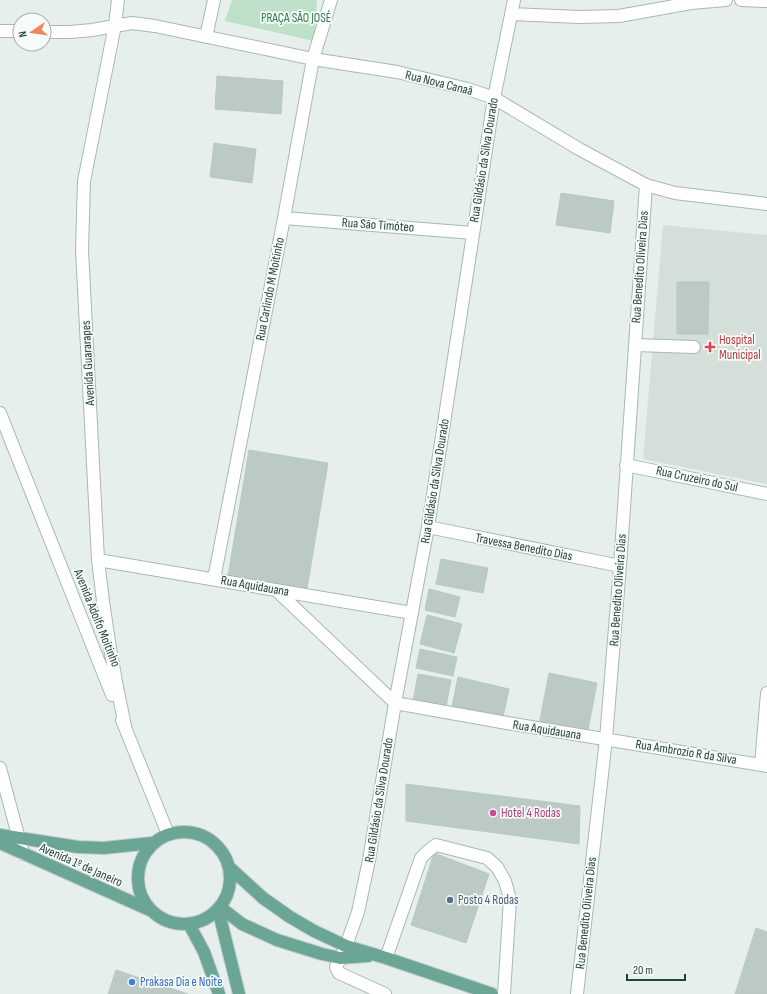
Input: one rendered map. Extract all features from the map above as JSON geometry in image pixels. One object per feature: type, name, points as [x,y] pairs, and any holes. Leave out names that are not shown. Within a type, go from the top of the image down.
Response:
[{"type":"main road","points":[[229,867],[229,887],[219,908],[207,918],[189,924],[168,921],[152,911],[141,895],[137,876],[142,858],[152,843],[168,834],[187,831],[206,837],[220,849],[229,867],[263,898],[290,917],[314,931],[346,946],[382,956],[492,994]]},
{"type":"main road","name":"Avenida 1º de Janeiro","points":[[0,835],[78,847],[104,848],[152,843]]},
{"type":"main road","name":"Avenida 1º de Janeiro","points":[[0,843],[152,911]]},
{"type":"main road","points":[[219,908],[242,924],[277,940],[322,954],[340,958],[382,956]]},
{"type":"main road","points":[[219,908],[239,994]]},
{"type":"main road","points":[[189,924],[204,952],[219,994]]},
{"type":"street","name":"Avenida Guararapes","points":[[118,0],[115,25],[84,181],[82,250],[98,560],[103,611],[112,667],[125,726]]},
{"type":"street","points":[[206,37],[214,0]]},
{"type":"street","name":"Rua Carlindo M Moitinho","points":[[214,579],[284,218],[313,59],[331,0]]},
{"type":"street","name":"Rua Gildásio da Silva Dourado","points":[[340,958],[346,946],[358,912],[369,860],[395,703],[428,527],[494,98],[514,0]]},
{"type":"street","points":[[511,14],[579,17],[619,16],[690,3],[726,0]]},
{"type":"street","points":[[741,0],[767,1]]},
{"type":"street","name":"Rua Nova Canaã","points":[[52,32],[92,30],[132,23],[156,26],[313,59],[397,72],[468,89],[494,98],[579,149],[646,185],[675,193],[767,204]]},
{"type":"street","points":[[0,31],[12,31]]},
{"type":"street","name":"Rua Benedito Oliveira Dias","points":[[577,994],[606,739],[620,566],[646,185]]},
{"type":"street","name":"Rua São Timóteo","points":[[284,218],[473,233]]},
{"type":"street","points":[[635,345],[694,347]]},
{"type":"street","name":"Avenida Adolfo Moitinho","points":[[0,413],[168,834]]},
{"type":"street","name":"Rua Cruzeiro do Sul","points":[[626,465],[767,494]]},
{"type":"street","name":"Travessa Benedito Dias","points":[[428,527],[620,566]]},
{"type":"street","name":"Rua Aquidauana","points":[[98,560],[412,614]]},
{"type":"street","points":[[276,590],[395,703]]},
{"type":"street","points":[[764,765],[767,693]]},
{"type":"street","name":"Rua Aquidauana","points":[[395,703],[606,739]]},
{"type":"street","name":"Rua Ambrozio R da Silva","points":[[606,739],[764,765]]},
{"type":"street","points":[[0,768],[23,854]]},
{"type":"street","points":[[382,956],[422,858],[428,851],[436,845],[487,858],[497,867],[506,881],[510,899],[504,994]]},
{"type":"street","points":[[340,958],[336,967],[339,973],[363,990],[385,994]]},
{"type":"shaded area","name":"Hospital Municipal","points":[[663,225],[767,235],[767,484],[643,459]]},
{"type":"green space","name":"PRAÇA SÃO JOSÉ","points":[[232,0],[317,0],[314,41],[225,21]]},
{"type":"building","points":[[217,76],[283,81],[281,114],[215,109]]},
{"type":"building","points":[[214,143],[256,149],[252,183],[210,177]]},
{"type":"building","points":[[561,193],[614,201],[610,233],[556,225]]},
{"type":"building","points":[[677,282],[709,282],[708,334],[677,334]]},
{"type":"building","points":[[249,450],[328,463],[307,589],[228,576]]},
{"type":"building","points":[[441,559],[488,568],[483,593],[436,584]]},
{"type":"building","points":[[429,589],[460,597],[455,617],[425,610]]},
{"type":"building","points":[[427,615],[462,624],[454,653],[420,644]]},
{"type":"building","points":[[420,649],[457,657],[453,676],[416,668]]},
{"type":"building","points":[[549,673],[597,683],[587,735],[539,725]]},
{"type":"building","points":[[418,674],[451,680],[446,707],[413,701]]},
{"type":"building","points":[[458,677],[509,689],[503,717],[452,706]]},
{"type":"building","name":"Hotel 4 Rodas","points":[[406,784],[580,806],[579,844],[406,821]]},
{"type":"building","name":"Posto 4 Rodas","points":[[434,853],[489,874],[466,943],[411,925]]},
{"type":"building","points":[[756,928],[767,932],[767,994],[735,994]]},
{"type":"building","name":"Prakasa Dia e Noite","points":[[116,970],[188,994],[108,994]]},
{"type":"place","name":"Hospital Municipal","points":[[710,347]]},
{"type":"place","name":"Hotel 4 Rodas","points":[[493,813]]},
{"type":"place","name":"Posto 4 Rodas","points":[[450,900]]},
{"type":"place","name":"Prakasa Dia e Noite","points":[[132,982]]}]
